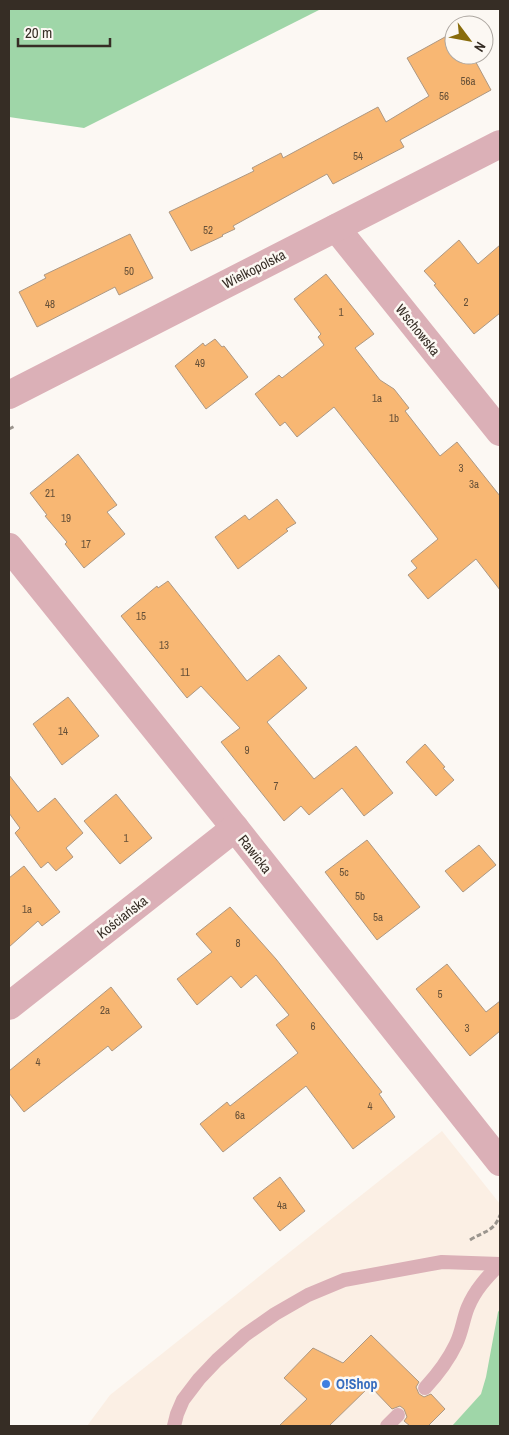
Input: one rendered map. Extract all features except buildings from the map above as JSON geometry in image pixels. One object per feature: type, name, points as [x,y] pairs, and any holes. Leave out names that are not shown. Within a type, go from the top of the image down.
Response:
[{"type":"street","name":"Wielkopolska","points":[[9,395],[500,144]]},
{"type":"street","name":"Wschowska","points":[[336,228],[500,432]]},
{"type":"street","name":"Rawicka","points":[[9,547],[500,1162]]},
{"type":"street","name":"Kościańska","points":[[9,1006],[235,828]]},
{"type":"lane","points":[[174,1426],[183,1400],[218,1360],[245,1336],[275,1314],[308,1295],[344,1280],[442,1262],[500,1264]]},
{"type":"lane","points":[[425,1388],[437,1375],[456,1344],[468,1308],[476,1292],[500,1264]]},
{"type":"lane","points":[[387,1426],[398,1415]]},
{"type":"path","points":[[472,1238],[485,1233],[494,1226],[500,1214]]},
{"type":"shaded area","points":[[442,1131],[500,1204],[500,1426],[87,1426],[110,1395]]},
{"type":"green space","points":[[9,9],[321,9],[84,128],[9,117]]},
{"type":"green space","points":[[500,1309],[500,1426],[452,1426],[481,1394]]},
{"type":"place","name":"O!Shop","points":[[326,1384]]}]
